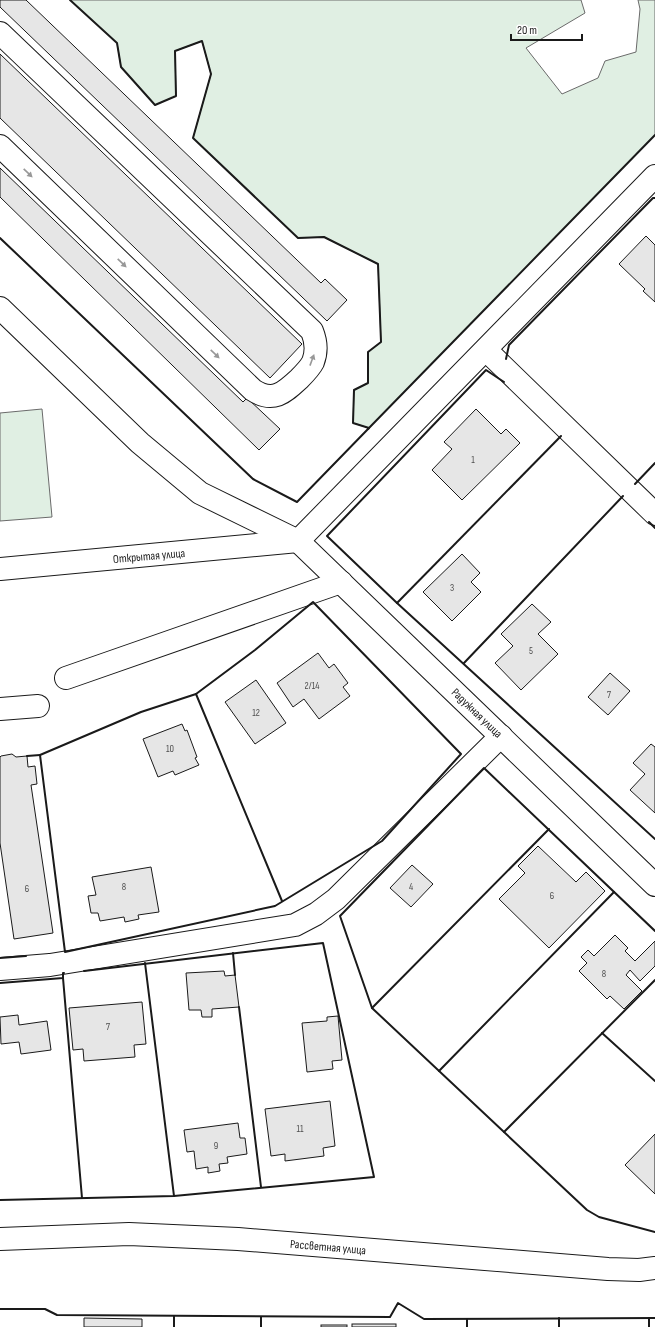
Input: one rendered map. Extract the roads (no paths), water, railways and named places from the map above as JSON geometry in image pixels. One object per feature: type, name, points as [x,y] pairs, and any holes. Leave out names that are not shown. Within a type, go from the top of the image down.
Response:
[{"type":"street","points":[[0,33],[312,331],[316,341],[315,352],[313,361],[307,371],[281,394],[271,397],[262,396],[253,390],[0,146]]},
{"type":"street","points":[[298,541],[655,176]]},
{"type":"street","name":"Радужная улица","points":[[0,308],[140,443],[200,493],[298,541],[655,885]]},
{"type":"street","points":[[486,350],[655,514]]},
{"type":"street","name":"Открытая улица","points":[[0,570],[298,541]]},
{"type":"street","points":[[66,678],[341,582]]},
{"type":"street","points":[[0,709],[38,706]]},
{"type":"street","points":[[0,969],[50,966],[295,925],[316,914],[336,899],[501,736]]},
{"type":"street","name":"Рассветная улица","points":[[0,1239],[129,1234],[238,1239],[608,1270],[639,1270],[655,1268]]}]
